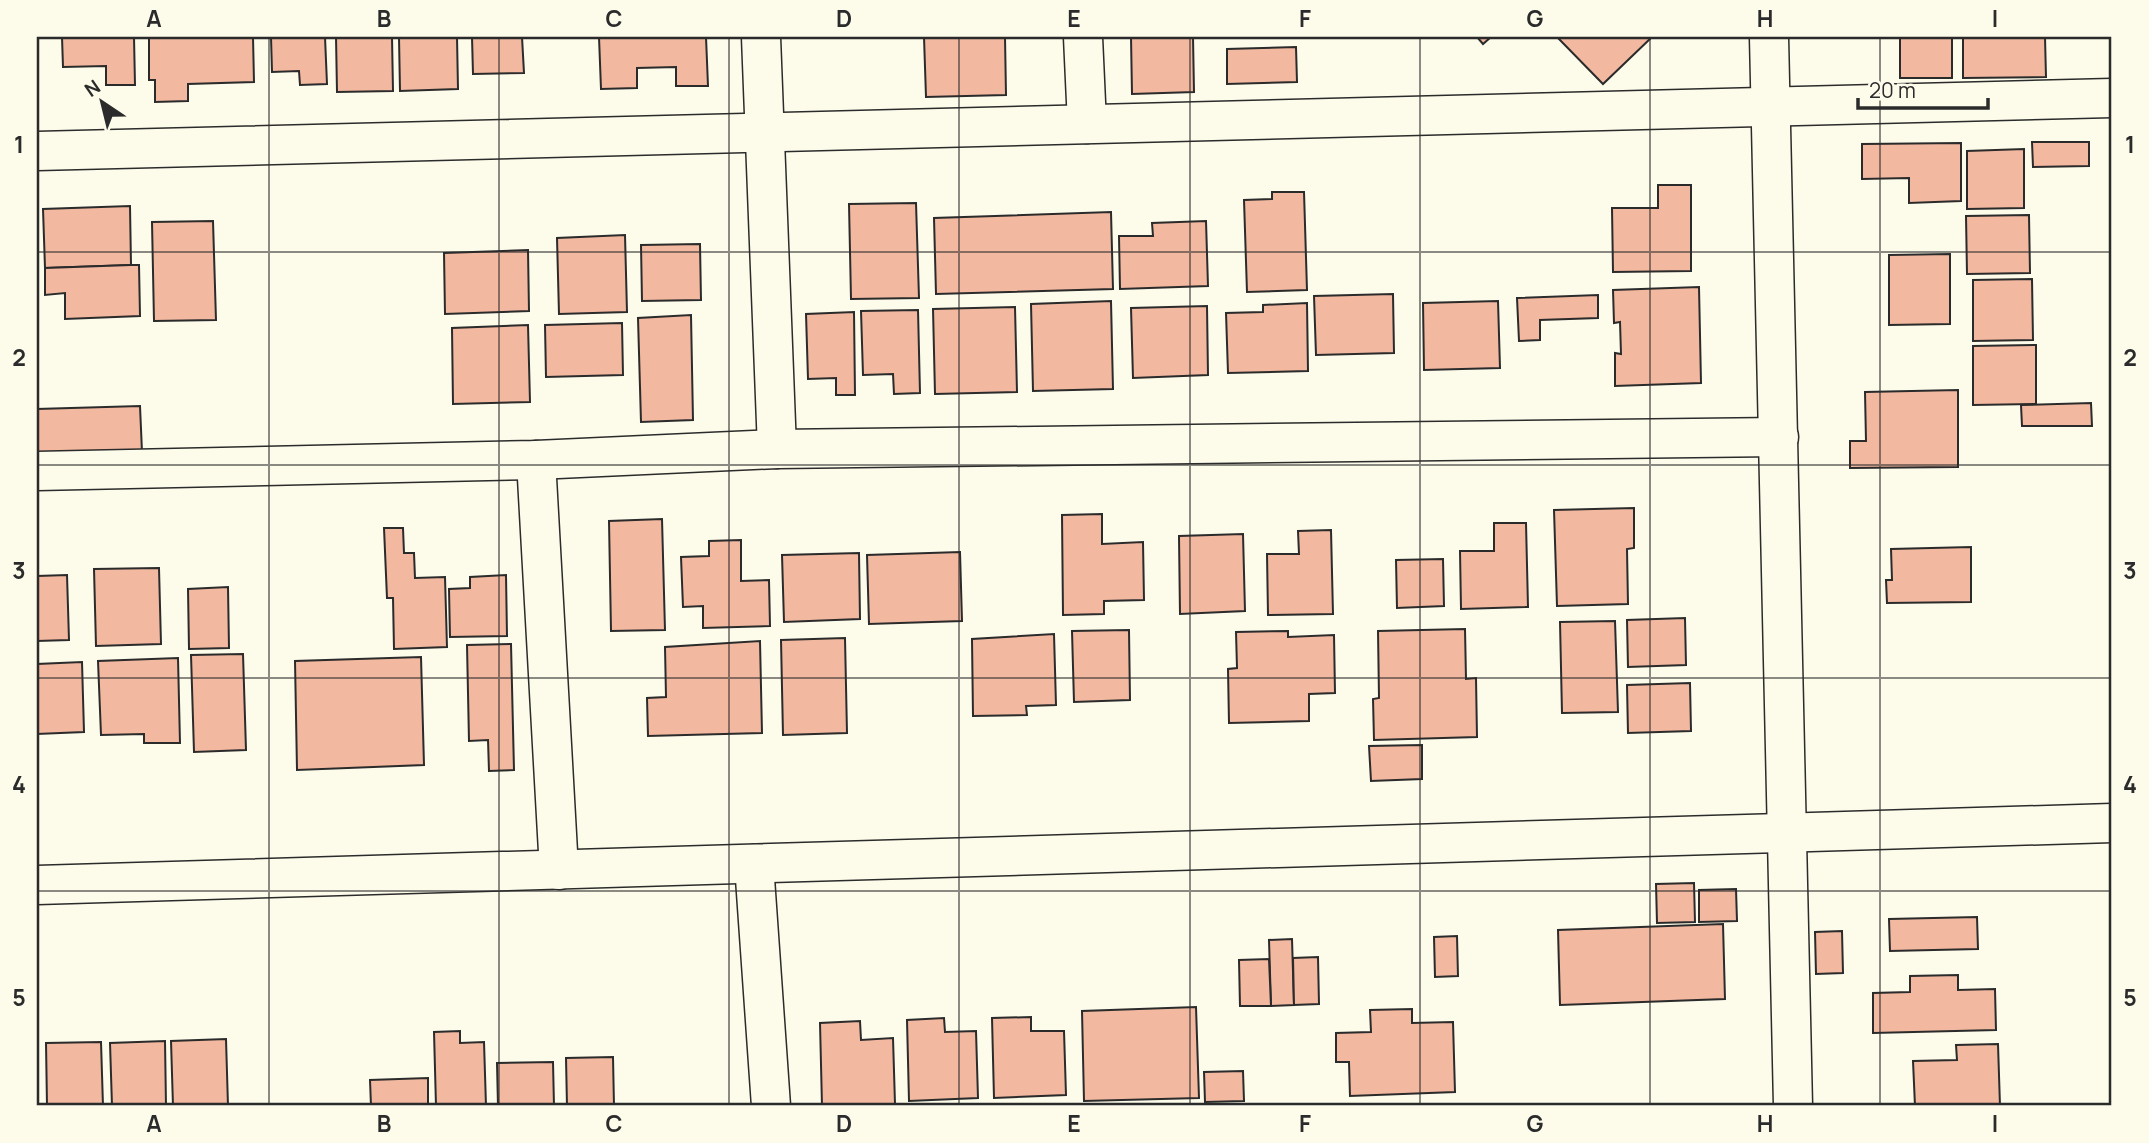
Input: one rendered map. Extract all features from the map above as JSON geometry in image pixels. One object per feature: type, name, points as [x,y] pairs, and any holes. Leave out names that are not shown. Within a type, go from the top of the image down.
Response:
[{"type":"street","points":[[761,37],[777,449]]},
{"type":"street","points":[[1083,37],[1087,124]]},
{"type":"street","points":[[1769,37],[1793,1106]]},
{"type":"street","points":[[37,150],[2112,98]]},
{"type":"street","points":[[37,471],[536,460],[777,449],[1779,437]]},
{"type":"street","points":[[536,460],[559,870]]},
{"type":"street","points":[[37,885],[2112,823]]},
{"type":"street","points":[[754,864],[771,1106]]},
{"type":"building","points":[[62,37],[134,37],[135,85],[106,85],[106,66],[63,67]]},
{"type":"building","points":[[149,37],[253,37],[254,82],[188,84],[188,101],[155,102],[155,80],[149,80]]},
{"type":"building","points":[[271,37],[325,37],[327,84],[300,85],[299,71],[272,72]]},
{"type":"building","points":[[336,37],[392,37],[393,91],[337,92]]},
{"type":"building","points":[[399,37],[457,37],[458,89],[400,91]]},
{"type":"building","points":[[472,37],[522,37],[524,73],[473,74]]},
{"type":"building","points":[[599,37],[706,37],[708,86],[676,86],[676,67],[637,68],[637,88],[601,89]]},
{"type":"building","points":[[924,37],[1005,37],[1006,95],[926,97]]},
{"type":"building","points":[[1131,37],[1193,37],[1194,92],[1132,94]]},
{"type":"building","points":[[1477,37],[1491,37],[1483,44]]},
{"type":"building","points":[[1557,37],[1652,37],[1603,84]]},
{"type":"building","points":[[1900,37],[1952,37],[1952,78],[1900,78]]},
{"type":"building","points":[[1963,37],[2045,37],[2046,77],[1963,78]]},
{"type":"building","points":[[1296,47],[1297,82],[1227,84],[1227,49]]},
{"type":"building","points":[[2032,142],[2089,142],[2089,166],[2033,167]]},
{"type":"building","points":[[1961,143],[1961,201],[1909,203],[1909,178],[1862,179],[1862,144]]},
{"type":"building","points":[[2024,149],[2024,208],[1967,209],[1967,151]]},
{"type":"building","points":[[1658,185],[1691,185],[1691,271],[1613,272],[1612,208],[1658,208]]},
{"type":"building","points":[[1272,192],[1304,192],[1307,290],[1247,292],[1244,200],[1272,199]]},
{"type":"building","points":[[916,203],[919,298],[851,299],[849,204]]},
{"type":"building","points":[[130,206],[131,265],[45,268],[43,209]]},
{"type":"building","points":[[1111,212],[1113,289],[936,294],[934,218]]},
{"type":"building","points":[[2029,215],[2030,273],[1967,274],[1966,216]]},
{"type":"building","points":[[213,221],[216,320],[154,321],[152,222]]},
{"type":"building","points":[[1206,221],[1208,286],[1120,289],[1119,236],[1153,236],[1152,223]]},
{"type":"building","points":[[625,235],[627,312],[559,314],[557,238]]},
{"type":"building","points":[[700,244],[701,300],[642,301],[641,245]]},
{"type":"building","points":[[528,250],[529,311],[445,314],[444,253]]},
{"type":"building","points":[[1950,254],[1950,324],[1889,325],[1889,255]]},
{"type":"building","points":[[139,265],[140,316],[65,319],[65,293],[45,295],[45,268]]},
{"type":"building","points":[[2032,279],[2033,340],[1973,341],[1973,280]]},
{"type":"building","points":[[1699,287],[1701,383],[1615,386],[1615,353],[1621,354],[1620,322],[1614,323],[1613,290]]},
{"type":"building","points":[[1393,294],[1394,353],[1316,355],[1314,296]]},
{"type":"building","points":[[1598,295],[1598,318],[1540,320],[1540,340],[1519,341],[1517,298]]},
{"type":"building","points":[[1111,301],[1113,389],[1033,391],[1031,304]]},
{"type":"building","points":[[1498,301],[1500,368],[1424,370],[1423,303]]},
{"type":"building","points":[[1307,303],[1308,371],[1228,373],[1226,313],[1263,312],[1263,305]]},
{"type":"building","points":[[1207,306],[1208,375],[1133,378],[1131,308]]},
{"type":"building","points":[[1015,307],[1017,392],[935,394],[933,309]]},
{"type":"building","points":[[918,310],[920,393],[894,394],[893,374],[863,375],[861,311]]},
{"type":"building","points":[[854,312],[855,395],[836,395],[836,378],[808,379],[806,314]]},
{"type":"building","points":[[691,315],[693,420],[641,422],[638,318]]},
{"type":"building","points":[[622,323],[623,375],[546,377],[545,325]]},
{"type":"building","points":[[528,325],[530,402],[453,404],[452,328]]},
{"type":"building","points":[[2036,345],[2036,404],[1973,405],[1973,346]]},
{"type":"building","points":[[1958,390],[1958,467],[1850,468],[1850,441],[1866,441],[1865,392]]},
{"type":"building","points":[[2091,403],[2092,426],[2022,426],[2021,405]]},
{"type":"building","points":[[140,406],[142,452],[37,455],[37,409]]},
{"type":"building","points":[[1634,508],[1634,548],[1627,549],[1628,604],[1557,606],[1554,510]]},
{"type":"building","points":[[1102,514],[1102,544],[1143,542],[1144,600],[1104,601],[1104,614],[1063,615],[1062,515]]},
{"type":"building","points":[[662,519],[665,630],[611,631],[609,521]]},
{"type":"building","points":[[1494,523],[1526,523],[1528,607],[1461,609],[1460,551],[1494,551]]},
{"type":"building","points":[[384,528],[403,528],[404,553],[414,553],[415,578],[445,577],[447,647],[394,649],[393,598],[387,598]]},
{"type":"building","points":[[1331,530],[1333,614],[1268,615],[1267,554],[1299,554],[1298,531]]},
{"type":"building","points":[[1243,534],[1245,611],[1180,614],[1179,536]]},
{"type":"building","points":[[741,540],[741,581],[769,580],[770,626],[703,628],[703,606],[683,607],[681,557],[709,556],[709,541]]},
{"type":"building","points":[[1971,547],[1971,602],[1887,603],[1886,580],[1892,580],[1891,549]]},
{"type":"building","points":[[960,552],[962,621],[869,624],[867,555]]},
{"type":"building","points":[[859,553],[860,619],[784,622],[782,555]]},
{"type":"building","points":[[1443,559],[1444,606],[1397,608],[1396,560]]},
{"type":"building","points":[[159,568],[161,644],[96,646],[94,569]]},
{"type":"building","points":[[67,575],[69,640],[37,641],[37,576]]},
{"type":"building","points":[[506,575],[507,636],[450,637],[449,589],[470,588],[470,577]]},
{"type":"building","points":[[228,587],[229,648],[189,649],[188,589]]},
{"type":"building","points":[[1685,618],[1686,665],[1628,667],[1627,620]]},
{"type":"building","points":[[1615,621],[1618,712],[1562,713],[1560,622]]},
{"type":"building","points":[[1465,629],[1466,679],[1476,678],[1477,737],[1374,740],[1373,699],[1379,698],[1378,631]]},
{"type":"building","points":[[1129,630],[1130,700],[1074,702],[1072,631]]},
{"type":"building","points":[[1288,631],[1288,637],[1334,635],[1335,693],[1309,694],[1309,721],[1229,723],[1228,669],[1237,668],[1236,632]]},
{"type":"building","points":[[1054,634],[1056,705],[1026,706],[1027,715],[973,716],[972,639]]},
{"type":"building","points":[[845,638],[847,733],[783,735],[781,640]]},
{"type":"building","points":[[760,641],[762,733],[648,736],[647,698],[666,697],[665,647]]},
{"type":"building","points":[[511,644],[514,770],[489,771],[488,740],[469,741],[467,645]]},
{"type":"building","points":[[243,654],[246,750],[194,752],[191,655]]},
{"type":"building","points":[[421,657],[424,765],[297,770],[295,661]]},
{"type":"building","points":[[178,658],[180,743],[144,743],[144,734],[101,735],[98,661]]},
{"type":"building","points":[[82,662],[84,732],[37,734],[37,664]]},
{"type":"building","points":[[1690,683],[1691,731],[1628,733],[1627,685]]},
{"type":"building","points":[[1422,745],[1422,779],[1371,781],[1369,746]]},
{"type":"building","points":[[1694,883],[1695,922],[1657,923],[1656,884]]},
{"type":"building","points":[[1736,889],[1737,921],[1699,922],[1699,890]]},
{"type":"building","points":[[1977,917],[1978,949],[1890,951],[1889,919]]},
{"type":"building","points":[[1723,924],[1725,999],[1560,1005],[1558,930]]},
{"type":"building","points":[[1842,931],[1843,973],[1816,974],[1815,932]]},
{"type":"building","points":[[1457,936],[1458,976],[1435,977],[1434,937]]},
{"type":"building","points":[[1292,939],[1294,1005],[1271,1006],[1269,940]]},
{"type":"building","points":[[1318,957],[1319,1004],[1294,1005],[1293,958]]},
{"type":"building","points":[[1269,959],[1271,1006],[1240,1006],[1239,960]]},
{"type":"building","points":[[1958,975],[1958,990],[1995,989],[1996,1030],[1873,1033],[1873,993],[1910,992],[1910,976]]},
{"type":"building","points":[[1196,1007],[1199,1098],[1084,1101],[1082,1011]]},
{"type":"building","points":[[1412,1009],[1412,1023],[1453,1022],[1455,1092],[1350,1096],[1349,1062],[1336,1062],[1336,1033],[1371,1032],[1370,1010]]},
{"type":"building","points":[[1031,1017],[1031,1031],[1064,1031],[1066,1095],[994,1098],[992,1018]]},
{"type":"building","points":[[944,1018],[945,1032],[976,1031],[978,1098],[909,1101],[907,1020]]},
{"type":"building","points":[[860,1021],[861,1040],[893,1038],[895,1104],[822,1106],[820,1023]]},
{"type":"building","points":[[460,1031],[460,1043],[484,1042],[486,1106],[436,1106],[434,1032]]},
{"type":"building","points":[[226,1039],[228,1106],[173,1106],[171,1041]]},
{"type":"building","points":[[165,1041],[166,1106],[112,1106],[110,1043]]},
{"type":"building","points":[[101,1042],[103,1106],[47,1106],[46,1043]]},
{"type":"building","points":[[1998,1044],[2000,1106],[1915,1106],[1913,1061],[1957,1060],[1956,1045]]},
{"type":"building","points":[[613,1057],[614,1106],[567,1106],[566,1058]]},
{"type":"building","points":[[553,1062],[554,1106],[498,1106],[497,1063]]},
{"type":"building","points":[[1243,1071],[1244,1101],[1205,1102],[1204,1072]]},
{"type":"building","points":[[428,1078],[428,1106],[371,1106],[370,1080]]}]
